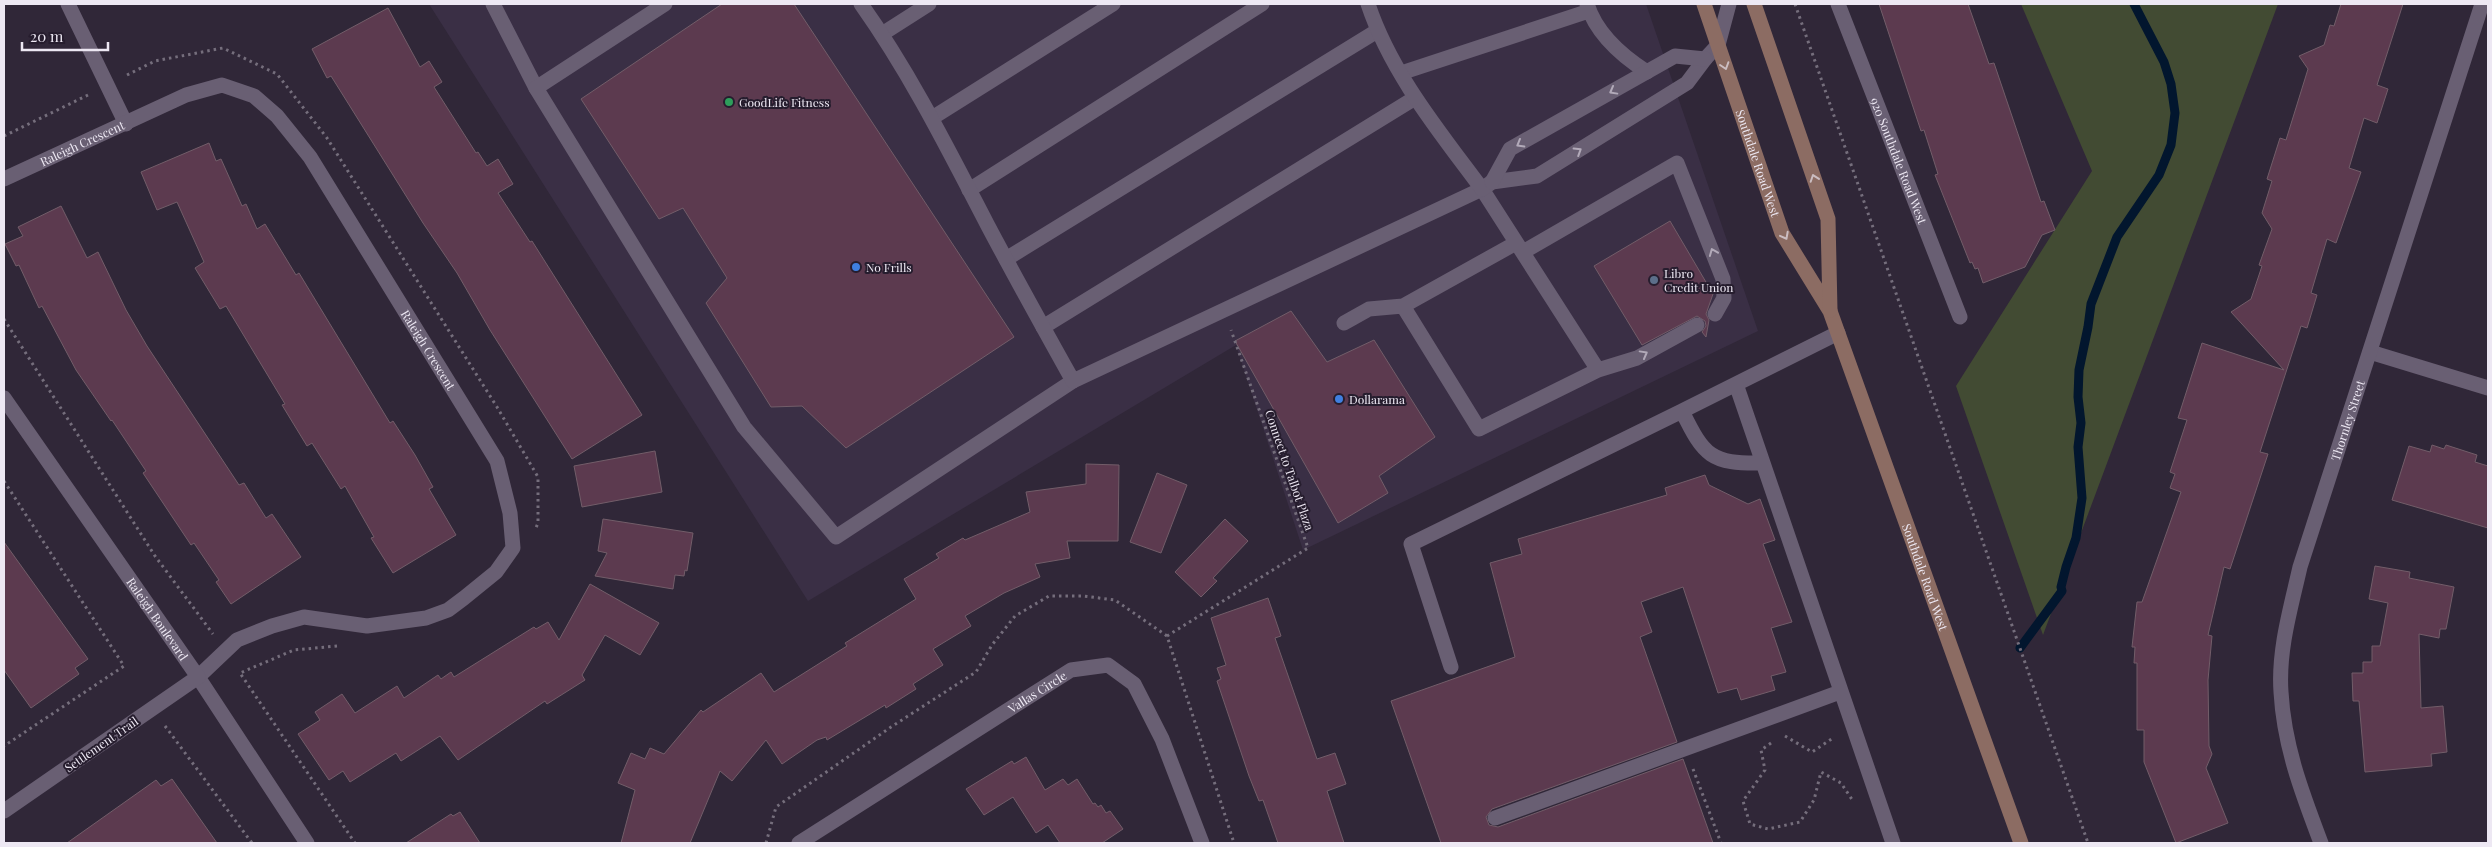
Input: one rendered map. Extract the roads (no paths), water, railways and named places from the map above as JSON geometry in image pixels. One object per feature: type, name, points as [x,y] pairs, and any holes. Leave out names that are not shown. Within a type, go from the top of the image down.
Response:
[{"type":"main road","name":"Southdale Road West","points":[[1704,4],[1782,233],[1830,311],[2021,843]]},
{"type":"main road","name":"Southdale Road West","points":[[1754,4],[1828,219],[1830,311]]},
{"type":"street","points":[[68,4],[126,124]]},
{"type":"street","points":[[493,4],[536,88],[744,427],[836,537],[1073,381],[1268,291],[1362,243],[1487,185],[1537,176],[1687,83],[1704,58],[1718,45],[1729,4]]},
{"type":"street","points":[[536,88],[665,4]]},
{"type":"street","points":[[861,4],[882,34],[932,118],[1073,381]]},
{"type":"street","points":[[882,34],[929,4]]},
{"type":"street","points":[[932,118],[1113,4]]},
{"type":"street","points":[[969,190],[1262,4]]},
{"type":"street","points":[[1368,4],[1377,31],[1415,98],[1487,185],[1519,248],[1598,370]]},
{"type":"street","name":"920 Southdale Road West","points":[[1838,4],[1960,317]]},
{"type":"street","name":"Thornley Street","points":[[2321,843],[2295,775],[2286,736],[2280,690],[2284,643],[2300,567],[2482,4]]},
{"type":"street","points":[[1401,73],[1588,7],[1608,40],[1624,58],[1647,72]]},
{"type":"street","points":[[1006,259],[1377,31]]},
{"type":"street","points":[[1487,185],[1510,149],[1675,56],[1704,58]]},
{"type":"street","name":"Raleigh Crescent","points":[[4,179],[186,95],[222,85],[254,96],[277,116],[310,158],[497,461],[510,513],[513,548],[496,572],[448,610],[426,618],[367,626],[304,617],[272,626],[237,640],[198,677]]},
{"type":"street","points":[[1043,327],[1415,98]]},
{"type":"street","points":[[1344,323],[1368,308],[1403,306],[1519,248],[1677,162],[1724,279],[1724,298],[1715,314]]},
{"type":"street","points":[[1403,306],[1480,429],[1598,370],[1637,358],[1697,325]]},
{"type":"street","points":[[1451,667],[1411,544],[1838,333]]},
{"type":"street","points":[[2370,352],[2488,388]]},
{"type":"street","points":[[1736,384],[1893,843]]},
{"type":"street","name":"Raleigh Boulevard","points":[[4,398],[198,677],[307,843]]},
{"type":"street","points":[[1682,411],[1696,441],[1718,460],[1762,463]]},
{"type":"street","name":"Vallas Circle","points":[[799,843],[1072,670],[1108,665],[1134,684],[1162,739],[1202,843]]},
{"type":"street","name":"Settlement Trail","points":[[4,811],[198,677]]},
{"type":"street","points":[[1494,818],[1840,692]]},
{"type":"waterway","points":[[2020,648],[2062,591],[2061,587],[2066,567],[2076,538],[2082,498],[2078,447],[2081,423],[2078,397],[2079,370],[2091,304],[2117,237],[2159,175],[2171,145],[2175,113],[2171,84],[2164,62],[2134,4]]},
{"type":"place","name":"GoodLife Fitness","points":[[729,102]]},
{"type":"place","name":"No Frills","points":[[856,267]]},
{"type":"place","name":"Libro Credit Union","points":[[1654,280]]},
{"type":"place","name":"Dollarama","points":[[1339,399]]}]
